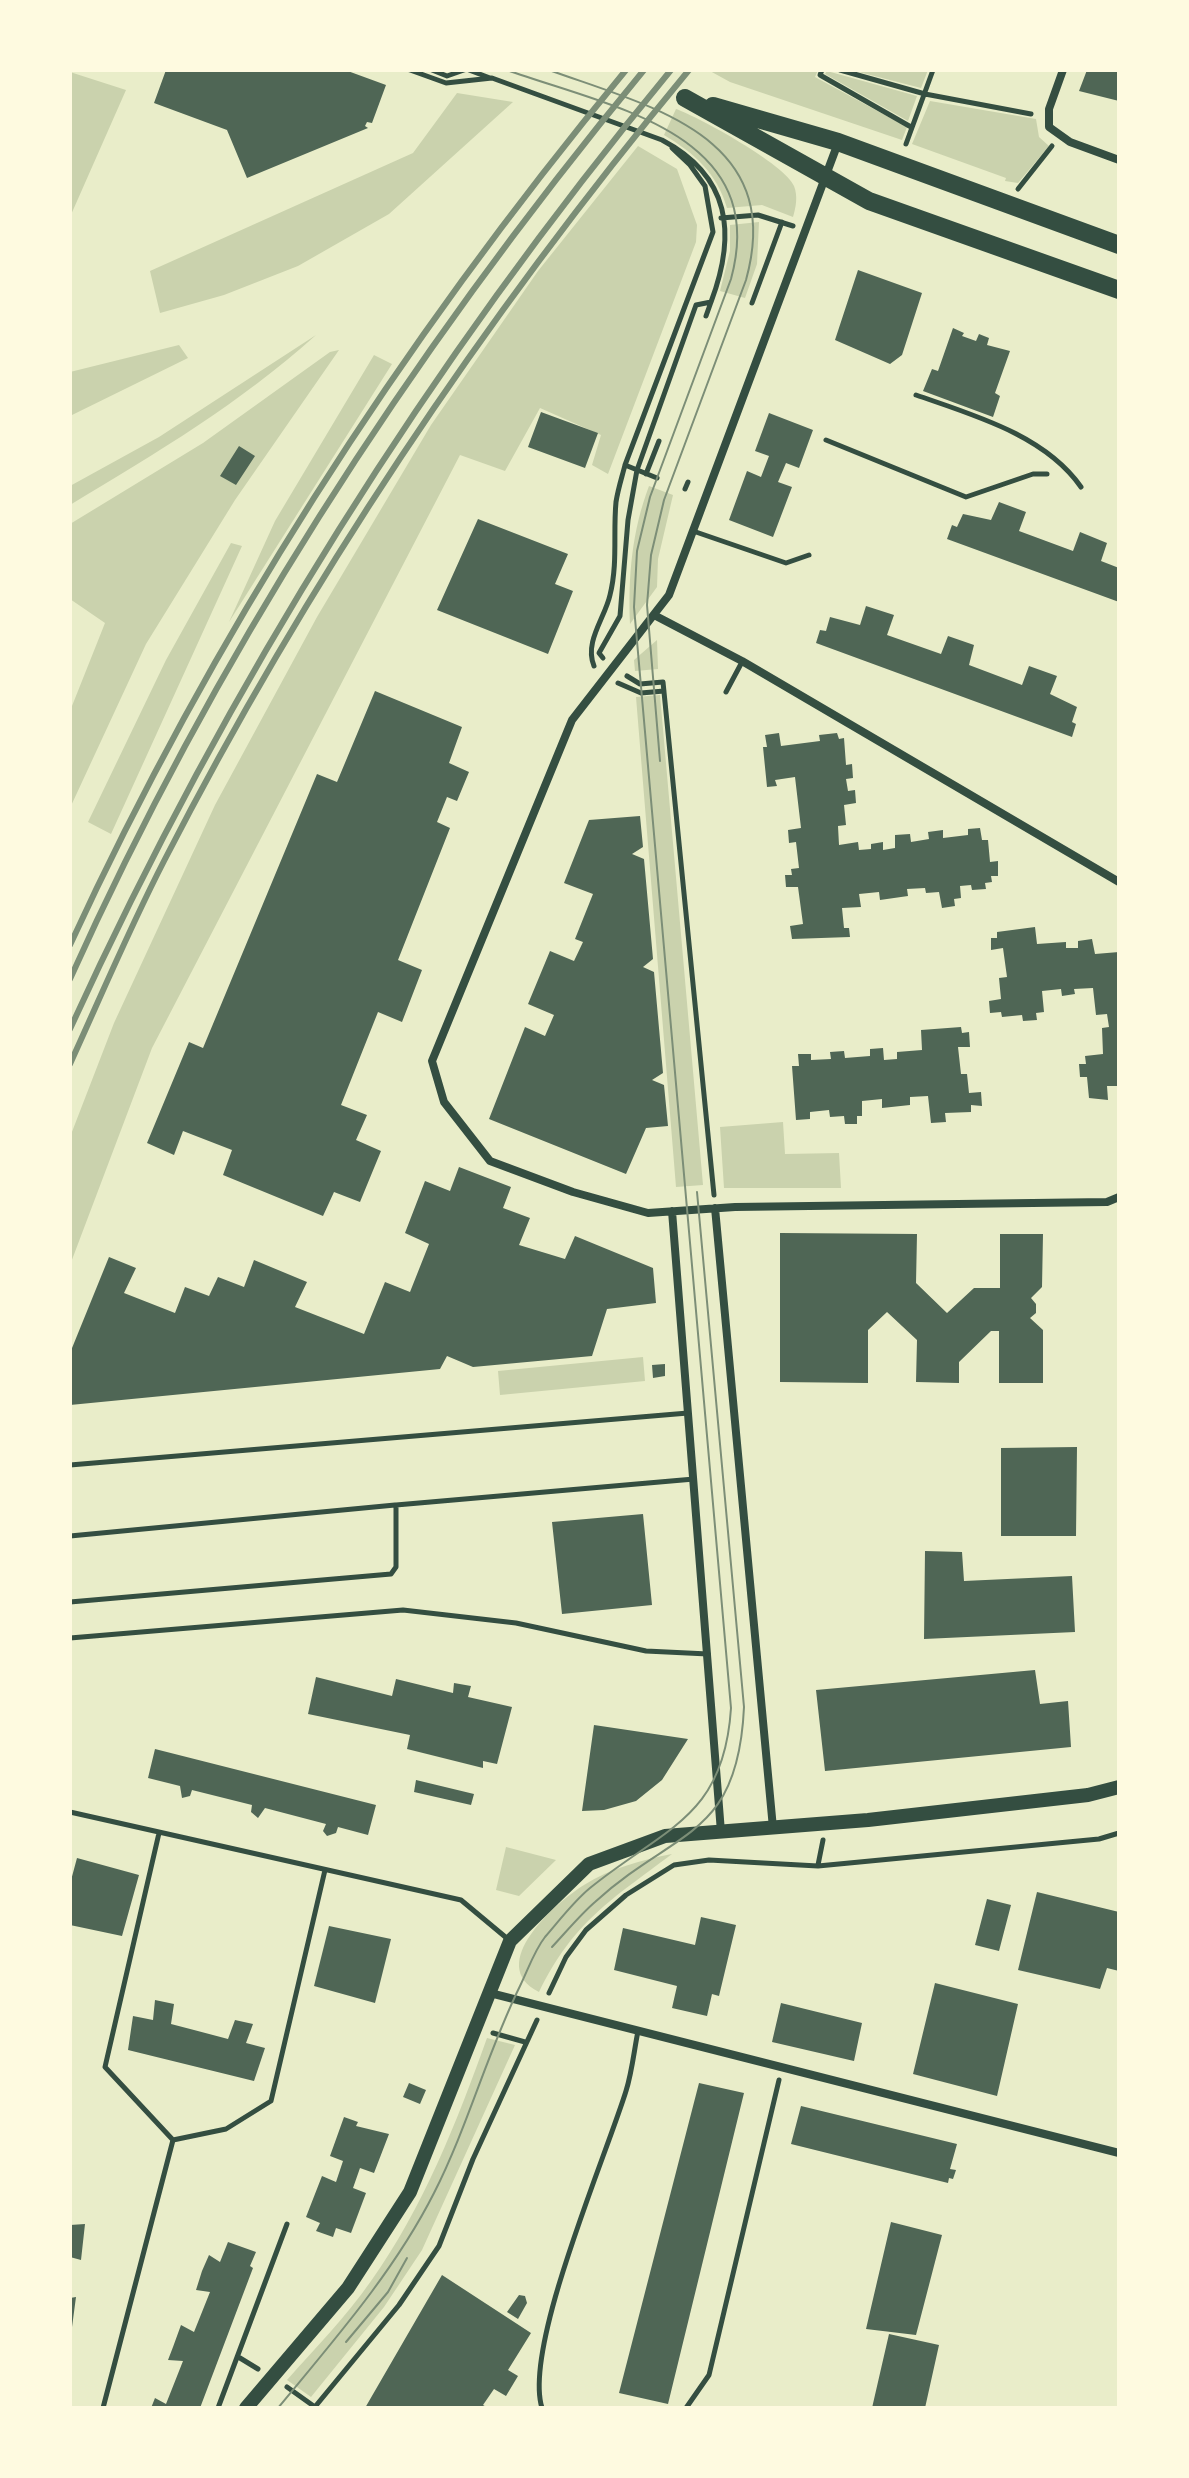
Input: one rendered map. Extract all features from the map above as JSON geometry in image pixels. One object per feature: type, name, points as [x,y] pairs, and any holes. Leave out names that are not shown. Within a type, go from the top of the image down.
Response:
[{"type":"main road","points":[[1119,245],[838,142],[685,98],[869,201],[1119,290]]},
{"type":"street","points":[[1063,70],[1048,119],[1049,127],[1060,136],[1119,160]]},
{"type":"street","points":[[838,142],[669,595],[572,720],[432,1061],[444,1102],[490,1161],[603,1201],[648,1213],[715,1208],[1107,1202],[1119,1197]]},
{"type":"street","points":[[654,615],[742,661],[1119,882]]},
{"type":"street","points":[[715,1208],[773,1828]]},
{"type":"street","points":[[672,1211],[721,1832]]},
{"type":"street","points":[[246,2408],[348,2288],[410,2192],[510,1941],[589,1864],[665,1836],[773,1828],[1088,1795],[1119,1787]]},
{"type":"street","points":[[490,1993],[1119,2153]]},
{"type":"lane","points":[[693,531],[786,563],[809,555]]},
{"type":"lane","points":[[726,692],[742,661]]},
{"type":"lane","points":[[70,1465],[689,1413]]},
{"type":"lane","points":[[70,1536],[694,1479]]},
{"type":"lane","points":[[70,1602],[391,1574],[396,1567],[396,1505]]},
{"type":"lane","points":[[70,1638],[403,1610],[516,1623],[646,1651],[709,1654]]},
{"type":"lane","points":[[70,1812],[461,1900],[510,1941]]},
{"type":"lane","points":[[159,1833],[105,2067],[173,2140]]},
{"type":"lane","points":[[173,2140],[226,2129],[271,2101],[325,1870]]},
{"type":"lane","points":[[542,2408],[538,2395],[539,2367],[550,2317],[627,2088],[638,2031]]},
{"type":"lane","points":[[103,2408],[173,2140]]},
{"type":"path","points":[[410,70],[446,83],[492,78]]},
{"type":"path","points":[[432,70],[447,76],[466,70],[662,140],[684,152],[705,170],[723,218],[724,260],[706,316]]},
{"type":"path","points":[[822,70],[820,75],[912,127],[933,70]]},
{"type":"path","points":[[840,70],[925,94],[1031,115],[1036,103]]},
{"type":"path","points":[[1005,205],[1060,136]]},
{"type":"path","points":[[662,140],[700,176],[713,219],[707,254],[625,465],[616,500],[616,560],[610,597],[590,657],[594,667],[623,687],[641,693],[664,691]]},
{"type":"path","points":[[713,219],[758,215],[805,231]]},
{"type":"path","points":[[752,303],[782,222]]},
{"type":"path","points":[[711,302],[696,305],[637,470],[628,520],[620,616],[599,653],[640,684],[663,682],[715,1208]]},
{"type":"path","points":[[916,395],[998,424],[1069,469],[1081,487]]},
{"type":"path","points":[[826,440],[966,497],[1033,474],[1047,474]]},
{"type":"path","points":[[646,474],[659,441]]},
{"type":"path","points":[[625,465],[657,478]]},
{"type":"path","points":[[685,489],[688,482]]},
{"type":"path","points":[[476,2028],[525,2042]]},
{"type":"path","points":[[686,2408],[709,2375],[782,2068]]},
{"type":"path","points":[[218,2408],[287,2224]]},
{"type":"green space","points":[[818,70],[815,77],[907,127],[902,140],[730,82],[710,71]]},
{"type":"green space","points":[[851,70],[928,70],[921,88]]},
{"type":"green space","points":[[827,71],[917,96],[908,121],[825,74]]},
{"type":"green space","points":[[70,72],[126,90],[70,217]]},
{"type":"green space","points":[[457,93],[513,102],[389,214],[298,266],[224,295],[160,313],[150,271],[413,153]]},
{"type":"green space","points":[[930,101],[1036,119],[1039,137],[1049,146],[1018,183],[1005,181],[1006,178],[912,144]]},
{"type":"green space","points":[[676,109],[741,143],[788,177],[796,194],[793,217],[762,205],[727,208],[711,174],[685,149],[664,135]]},
{"type":"green space","points":[[638,146],[677,169],[697,225],[696,242],[608,474],[592,465],[601,435],[540,408],[505,471],[460,455],[152,1048],[70,1265],[70,1137],[114,1023],[215,805],[317,617],[431,425],[538,271]]},
{"type":"green space","points":[[759,222],[757,264],[745,298],[720,291],[730,251],[730,225]]},
{"type":"green space","points":[[316,335],[228,405],[70,505],[70,486],[159,437]]},
{"type":"green space","points":[[179,345],[188,358],[70,416],[70,372]]},
{"type":"green space","points":[[339,350],[235,500],[146,644],[70,808],[70,711],[105,623],[70,599],[70,524],[203,443],[330,352]]},
{"type":"green space","points":[[374,355],[392,364],[229,622],[275,521]]},
{"type":"green space","points":[[649,486],[673,495],[658,559],[657,587],[630,624],[632,554]]},
{"type":"green space","points":[[231,543],[242,546],[111,834],[88,822],[166,660]]},
{"type":"green space","points":[[657,640],[658,669],[635,671],[634,660]]},
{"type":"green space","points":[[660,695],[703,1185],[676,1187],[636,697]]},
{"type":"green space","points":[[783,1122],[785,1154],[839,1153],[841,1188],[724,1188],[720,1127]]},
{"type":"green space","points":[[643,1357],[645,1381],[500,1395],[498,1371]]},
{"type":"green space","points":[[506,1847],[556,1860],[519,1896],[496,1890]]},
{"type":"green space","points":[[672,1854],[612,1899],[580,1929],[539,1992],[524,1980],[519,1966],[522,1951],[530,1935],[557,1906],[584,1885],[605,1874]]},
{"type":"green space","points":[[487,2038],[515,2045],[422,2250],[384,2307],[311,2397],[287,2380],[361,2294],[407,2224],[451,2133]]},
{"type":"building","points":[[166,70],[345,70],[386,85],[372,123],[367,122],[365,126],[368,128],[247,178],[227,130],[154,103]]},
{"type":"building","points":[[1087,70],[1119,70],[1119,101],[1079,91]]},
{"type":"building","points":[[858,270],[922,293],[902,355],[890,364],[835,340]]},
{"type":"building","points":[[953,328],[964,333],[962,336],[976,341],[979,334],[989,338],[987,345],[1010,351],[995,393],[1000,396],[993,417],[923,391],[932,369],[938,371]]},
{"type":"building","points":[[541,412],[598,433],[585,468],[528,447]]},
{"type":"building","points":[[769,413],[813,430],[799,468],[786,463],[778,482],[792,487],[773,537],[729,520],[747,471],[761,477],[769,456],[755,451]]},
{"type":"building","points":[[239,446],[255,456],[236,485],[220,476]]},
{"type":"building","points":[[999,502],[1026,512],[1019,531],[1073,551],[1080,532],[1107,543],[1101,561],[1119,568],[1119,602],[947,539],[952,525],[957,527],[963,514],[991,520]]},
{"type":"building","points":[[478,519],[568,554],[555,584],[573,591],[548,654],[437,610]]},
{"type":"building","points":[[866,606],[894,615],[887,635],[941,654],[948,636],[974,645],[969,665],[1022,685],[1029,666],[1057,676],[1050,694],[1077,707],[1072,722],[1076,724],[1072,737],[816,643],[820,630],[826,631],[830,617],[860,625]]},
{"type":"building","points":[[375,691],[462,727],[449,763],[469,772],[457,801],[447,797],[437,822],[450,828],[398,960],[422,970],[402,1022],[378,1012],[341,1105],[367,1115],[356,1140],[381,1151],[360,1202],[334,1192],[323,1216],[223,1175],[232,1150],[183,1131],[174,1155],[147,1143],[189,1042],[203,1048],[317,774],[337,782]]},
{"type":"building","points":[[779,733],[781,746],[820,741],[819,735],[837,733],[839,739],[844,738],[846,765],[852,764],[853,778],[846,779],[848,791],[855,790],[856,803],[844,805],[846,825],[838,826],[839,845],[858,842],[859,850],[871,849],[871,844],[883,842],[883,850],[895,848],[895,835],[910,834],[911,842],[929,839],[928,832],[943,830],[943,838],[968,835],[968,829],[980,828],[982,840],[988,840],[990,862],[998,861],[998,876],[991,876],[992,882],[985,883],[986,889],[972,890],[971,885],[960,886],[961,898],[954,899],[955,906],[942,908],[939,892],[926,893],[925,888],[907,889],[908,896],[880,900],[879,892],[859,894],[861,907],[842,908],[844,928],[849,928],[850,937],[792,939],[790,926],[803,924],[798,887],[786,887],[785,875],[792,875],[791,869],[799,868],[796,842],[789,843],[788,830],[801,828],[795,777],[775,780],[777,786],[767,787],[763,747],[767,747],[765,735]]},
{"type":"building","points":[[640,816],[643,847],[632,854],[644,859],[653,959],[643,967],[654,972],[663,1073],[652,1080],[664,1085],[668,1126],[646,1128],[626,1174],[489,1119],[525,1027],[545,1036],[554,1015],[528,1004],[550,951],[574,961],[583,942],[575,939],[593,894],[564,883],[589,820]]},
{"type":"building","points":[[1035,927],[1037,944],[1066,942],[1066,948],[1078,948],[1078,941],[1092,939],[1095,954],[1119,952],[1119,1086],[1107,1086],[1108,1100],[1089,1098],[1087,1077],[1080,1077],[1079,1064],[1086,1064],[1085,1056],[1103,1054],[1102,1028],[1109,1027],[1107,1014],[1096,1015],[1093,988],[1074,989],[1075,994],[1062,996],[1061,989],[1042,991],[1044,1012],[1036,1013],[1037,1020],[1023,1021],[1022,1015],[1002,1017],[1001,1012],[990,1013],[989,1001],[1001,999],[999,978],[1007,977],[1003,948],[991,950],[991,938],[997,938],[997,932]]},
{"type":"building","points":[[961,1027],[962,1033],[969,1032],[970,1047],[958,1047],[961,1074],[967,1074],[969,1093],[981,1092],[982,1106],[971,1105],[971,1112],[945,1113],[946,1122],[931,1123],[928,1096],[910,1097],[910,1105],[882,1108],[882,1099],[862,1101],[862,1116],[857,1116],[857,1124],[845,1124],[844,1116],[830,1117],[829,1110],[810,1112],[810,1119],[796,1120],[792,1066],[799,1066],[798,1054],[811,1054],[811,1060],[831,1059],[830,1052],[844,1051],[845,1058],[870,1056],[870,1049],[883,1048],[884,1060],[897,1059],[897,1052],[922,1050],[921,1030]]},
{"type":"building","points":[[459,1167],[511,1187],[503,1208],[530,1218],[519,1245],[565,1259],[575,1236],[653,1268],[656,1303],[607,1309],[592,1356],[473,1367],[447,1356],[440,1369],[70,1405],[70,1353],[109,1257],[136,1268],[124,1293],[175,1313],[185,1287],[209,1296],[218,1277],[244,1287],[254,1260],[307,1282],[295,1307],[364,1334],[385,1282],[410,1292],[429,1244],[405,1233],[425,1181],[450,1191]]},
{"type":"building","points":[[780,1233],[917,1234],[916,1283],[947,1313],[974,1288],[1000,1288],[1000,1234],[1043,1234],[1042,1287],[1031,1298],[1036,1304],[1036,1313],[1030,1318],[1043,1330],[1043,1383],[999,1383],[999,1331],[991,1331],[959,1362],[959,1383],[916,1382],[917,1340],[887,1312],[868,1330],[868,1383],[780,1382]]},
{"type":"building","points":[[665,1364],[665,1376],[653,1378],[652,1365]]},
{"type":"building","points":[[1077,1447],[1076,1536],[1001,1536],[1001,1448]]},
{"type":"building","points":[[643,1514],[652,1605],[562,1614],[552,1522]]},
{"type":"building","points":[[925,1551],[962,1552],[964,1581],[1072,1576],[1075,1632],[924,1639]]},
{"type":"building","points":[[1035,1670],[1040,1704],[1068,1701],[1071,1747],[825,1771],[816,1690]]},
{"type":"building","points":[[316,1677],[392,1696],[396,1679],[453,1693],[454,1683],[471,1686],[468,1697],[512,1707],[497,1764],[483,1761],[483,1768],[407,1749],[410,1735],[308,1714]]},
{"type":"building","points":[[594,1725],[688,1739],[662,1780],[636,1801],[604,1810],[582,1811]]},
{"type":"building","points":[[155,1749],[376,1805],[368,1835],[338,1827],[336,1833],[327,1836],[323,1831],[326,1824],[265,1808],[258,1818],[251,1812],[252,1805],[192,1790],[190,1796],[182,1798],[180,1786],[148,1778]]},
{"type":"building","points":[[416,1780],[474,1794],[471,1805],[414,1792]]},
{"type":"building","points":[[77,1858],[139,1875],[122,1936],[70,1925],[70,1884]]},
{"type":"building","points":[[1037,1892],[1119,1912],[1119,1971],[1107,1968],[1100,1989],[1018,1970]]},
{"type":"building","points":[[987,1899],[1011,1905],[999,1951],[975,1945]]},
{"type":"building","points":[[701,1917],[736,1925],[719,1996],[712,1994],[707,2016],[672,2008],[677,1986],[614,1970],[623,1928],[695,1945]]},
{"type":"building","points":[[329,1926],[391,1939],[375,2003],[314,1986]]},
{"type":"building","points":[[935,1983],[1018,2004],[997,2096],[913,2074]]},
{"type":"building","points":[[155,2000],[174,2004],[171,2024],[228,2039],[235,2020],[253,2024],[246,2043],[265,2048],[254,2081],[128,2050],[133,2016],[153,2020]]},
{"type":"building","points":[[781,2003],[862,2023],[854,2061],[772,2042]]},
{"type":"building","points":[[409,2083],[426,2090],[420,2104],[403,2097]]},
{"type":"building","points":[[699,2083],[744,2093],[668,2404],[619,2393]]},
{"type":"building","points":[[801,2106],[957,2144],[950,2169],[956,2170],[953,2179],[949,2178],[948,2183],[791,2144]]},
{"type":"building","points":[[344,2117],[358,2122],[356,2126],[389,2134],[374,2173],[360,2168],[353,2188],[366,2193],[351,2233],[336,2228],[333,2237],[316,2231],[320,2223],[306,2217],[322,2176],[336,2182],[343,2161],[330,2156]]},
{"type":"building","points":[[891,2222],[942,2235],[916,2335],[866,2329]]},
{"type":"building","points":[[85,2224],[81,2260],[70,2257],[70,2225]]},
{"type":"building","points":[[228,2242],[256,2252],[250,2266],[253,2268],[200,2408],[151,2408],[155,2398],[166,2404],[183,2361],[168,2360],[181,2325],[194,2332],[210,2292],[196,2290],[202,2271],[209,2255],[220,2262]]},
{"type":"building","points":[[442,2275],[531,2333],[508,2370],[518,2376],[506,2396],[494,2389],[483,2405],[488,2408],[365,2408]]},
{"type":"building","points":[[519,2295],[525,2296],[527,2303],[518,2319],[507,2312]]},
{"type":"building","points":[[76,2297],[72,2327],[70,2327],[70,2298]]},
{"type":"building","points":[[889,2334],[939,2345],[925,2408],[872,2408]]},
{"type":"tram line","points":[[278,2408],[362,2305],[418,2222],[446,2168],[497,2037],[541,1942],[584,1893],[666,1833],[703,1797],[717,1774],[726,1745],[731,1708],[634,607],[637,551],[650,497],[731,279],[737,229],[727,190],[705,158],[672,133],[633,114],[507,70]]},
{"type":"tram line","points":[[549,70],[628,98],[667,115],[701,135],[728,160],[746,192],[753,231],[746,280],[664,500],[651,555],[647,605],[660,761]]},
{"type":"tram line","points":[[552,1947],[595,1902],[698,1826],[716,1807],[730,1783],[739,1750],[744,1707],[697,1192]]},
{"type":"tram line","points":[[346,2342],[388,2292],[407,2258]]},
{"type":"railway","points":[[70,945],[126,828],[187,713],[251,600],[320,490],[391,381],[466,275],[626,70]]},
{"type":"railway","points":[[70,979],[128,857],[190,738],[256,620],[327,505],[479,282],[644,70]]},
{"type":"railway","points":[[70,1029],[131,900],[197,774],[266,650],[339,530],[416,411],[497,295],[671,70]]},
{"type":"railway","points":[[70,1064],[164,861],[279,652],[340,551],[472,353],[614,163],[689,70]]}]
